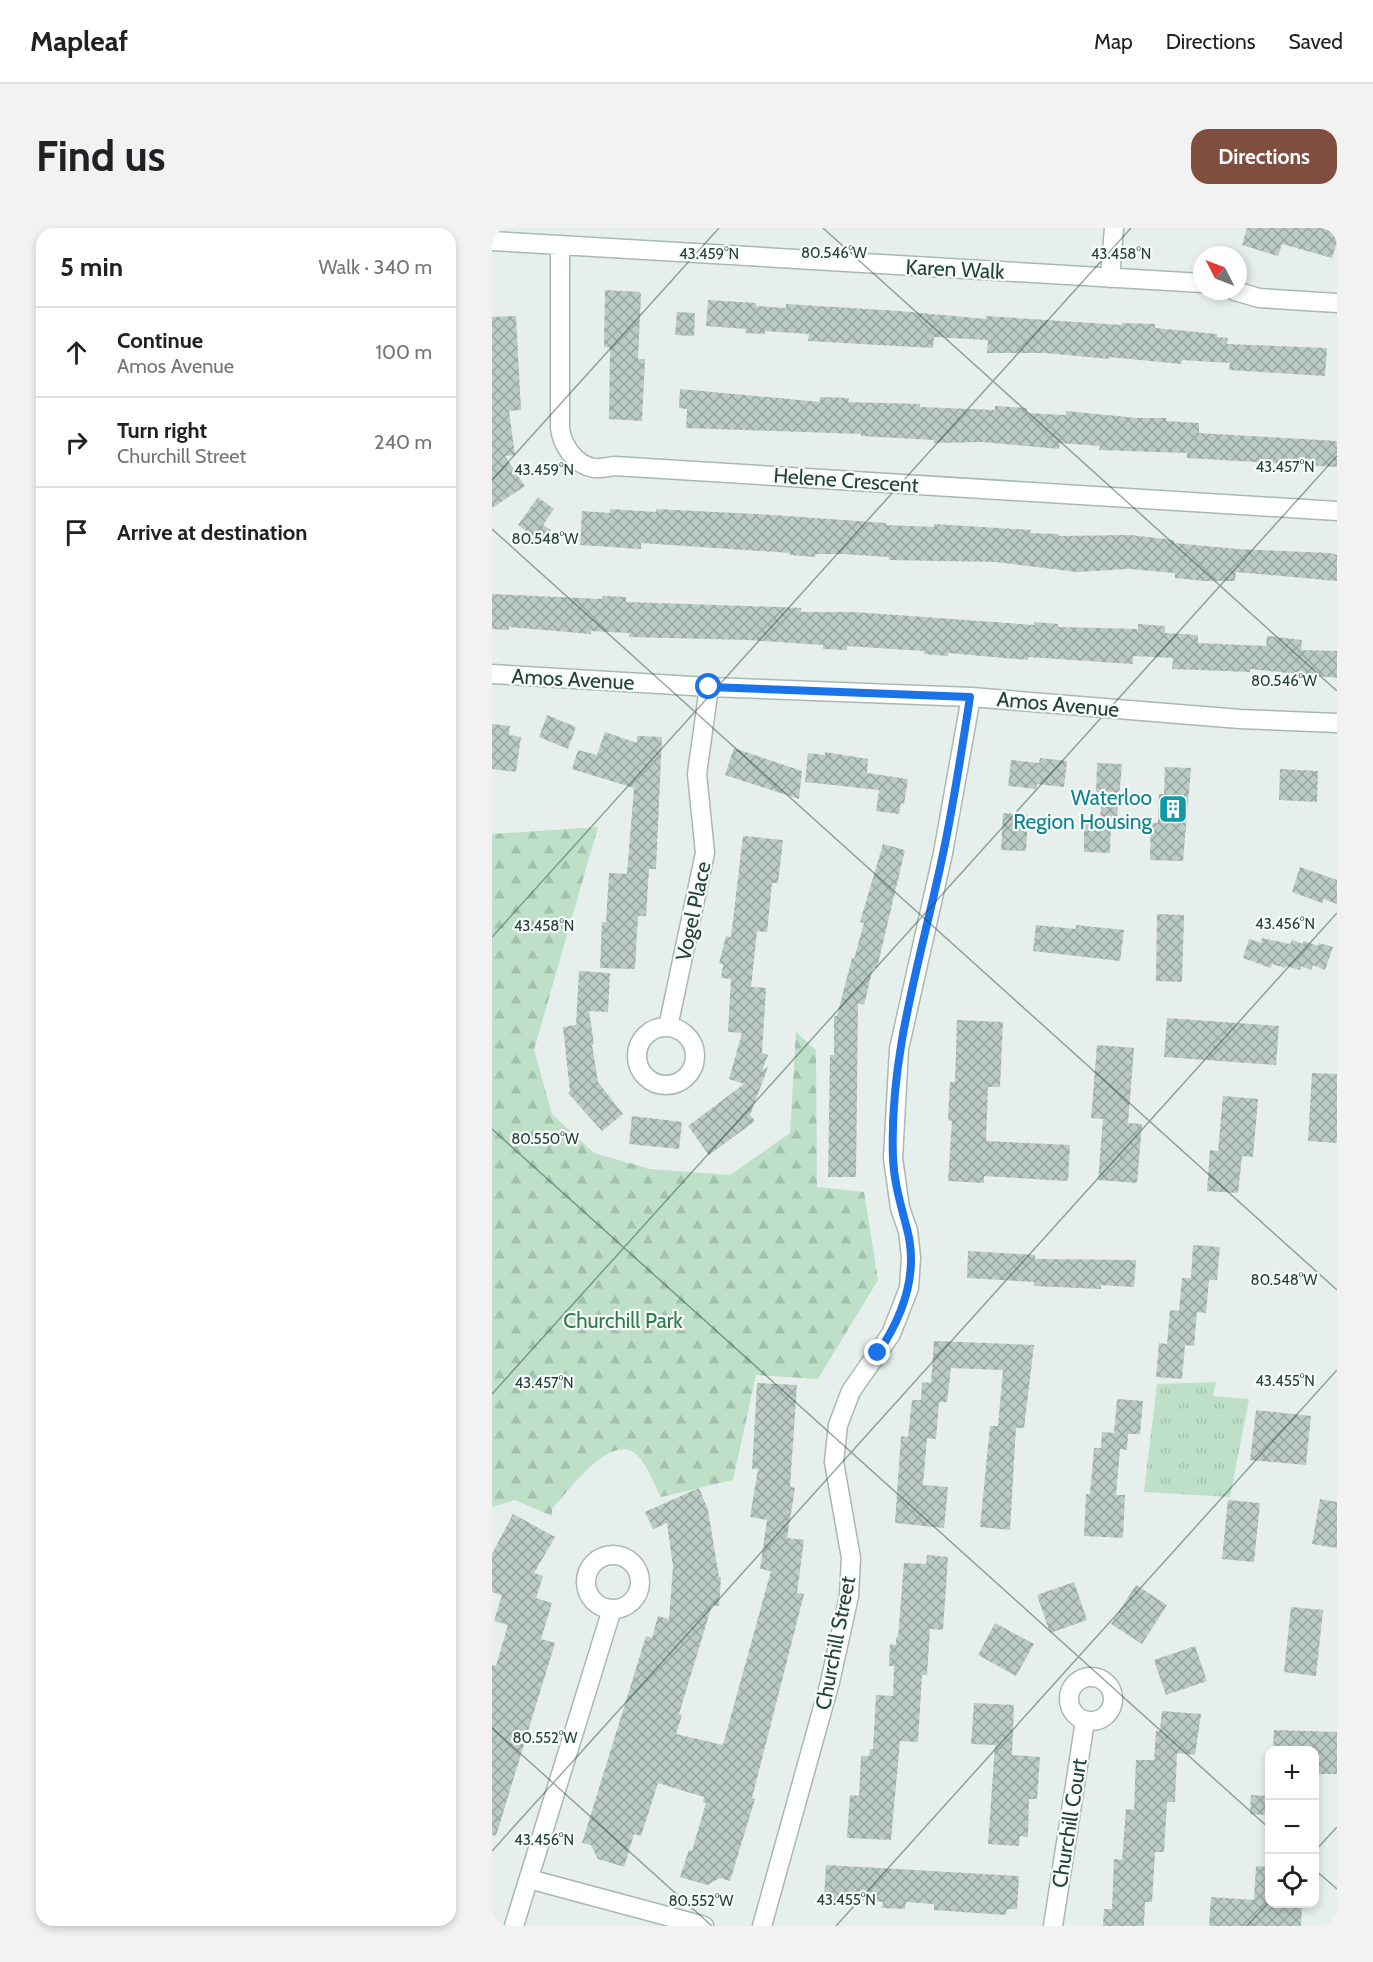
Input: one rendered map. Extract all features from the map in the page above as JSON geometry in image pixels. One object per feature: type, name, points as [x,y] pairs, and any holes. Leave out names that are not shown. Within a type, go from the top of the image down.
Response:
[{"type":"street","points":[[1110,278],[1114,228]]},
{"type":"street","name":"Karen Walk","points":[[492,241],[1193,283]]},
{"type":"street","name":"Helene Crescent","points":[[560,245],[560,428],[562,441],[570,452],[593,468],[614,466],[1337,511]]},
{"type":"street","points":[[1247,294],[1259,298],[1337,303]]},
{"type":"street","name":"Amos Avenue","points":[[492,674],[709,687],[970,697],[1240,718],[1337,723]]},
{"type":"street","name":"Vogel Place","points":[[668,1028],[705,853],[697,774],[709,687]]},
{"type":"street","name":"Churchill Street","points":[[762,1926],[830,1682],[849,1596],[851,1558],[834,1462],[838,1425],[851,1391],[891,1334],[909,1288],[911,1266],[908,1231],[900,1208],[893,1158],[899,1049],[944,853],[970,697]]},
{"type":"street","points":[[514,1926],[612,1609]]},
{"type":"street","name":"Churchill Court","points":[[1053,1926],[1085,1721]]},
{"type":"street","points":[[529,1879],[704,1926]]},
{"type":"green space","name":"Churchill Park","points":[[598,827],[534,1050],[552,1114],[594,1153],[650,1169],[730,1175],[790,1133],[796,1032],[816,1050],[817,1187],[864,1192],[878,1280],[818,1379],[756,1375],[733,1480],[661,1497],[642,1460],[627,1450],[616,1450],[604,1456],[579,1478],[552,1509],[552,1516],[515,1500],[492,1507],[492,834]]},
{"type":"green space","points":[[1216,1382],[1213,1396],[1249,1399],[1230,1497],[1144,1492],[1157,1384]]},
{"type":"building","points":[[1247,228],[1325,228],[1337,232],[1337,242],[1332,258],[1282,244],[1278,256],[1242,245]]},
{"type":"building","points":[[605,290],[640,292],[641,295],[638,359],[645,359],[642,421],[609,419],[610,348],[604,347]]},
{"type":"building","points":[[708,300],[756,303],[756,306],[786,308],[786,304],[986,319],[986,316],[1122,325],[1122,323],[1155,324],[1155,328],[1217,334],[1217,337],[1228,338],[1227,344],[1327,348],[1325,376],[1229,370],[1230,363],[1182,360],[1181,364],[1045,353],[987,353],[988,340],[934,337],[933,348],[808,341],[809,334],[765,331],[765,334],[745,333],[746,329],[706,326]]},
{"type":"building","points":[[677,312],[695,313],[694,336],[675,335]]},
{"type":"building","points":[[516,316],[521,410],[509,411],[515,455],[505,456],[525,486],[492,508],[492,317]]},
{"type":"building","points":[[680,389],[820,402],[820,397],[849,398],[848,402],[920,404],[920,407],[995,410],[995,406],[1027,408],[1027,413],[1066,415],[1066,411],[1137,418],[1166,418],[1166,421],[1199,423],[1199,433],[1337,441],[1337,467],[1187,458],[1187,453],[1099,450],[1100,446],[1060,443],[1059,449],[983,442],[934,443],[934,440],[861,436],[861,434],[686,428],[687,409],[679,408]]},
{"type":"building","points":[[538,497],[554,509],[543,525],[551,530],[542,542],[518,525]]},
{"type":"building","points":[[610,509],[773,515],[886,523],[886,525],[934,527],[934,524],[1031,530],[1030,533],[1059,534],[1059,536],[1130,535],[1174,540],[1174,543],[1237,549],[1330,553],[1337,555],[1337,581],[1236,572],[1235,581],[1204,581],[1175,578],[1175,573],[1129,569],[1077,572],[996,562],[889,560],[889,557],[842,554],[815,554],[815,557],[790,555],[790,553],[641,543],[641,549],[580,545],[582,511],[610,513]]},
{"type":"building","points":[[492,594],[602,599],[603,596],[626,597],[626,602],[801,608],[801,612],[854,612],[1034,625],[1034,622],[1058,624],[1058,627],[1138,629],[1138,624],[1165,626],[1165,633],[1198,635],[1198,643],[1266,646],[1267,636],[1302,640],[1301,650],[1337,651],[1337,678],[1250,669],[1250,672],[1172,669],[1173,658],[1133,656],[1133,664],[1028,657],[1028,660],[948,653],[948,656],[924,654],[924,651],[847,646],[847,650],[823,649],[823,645],[748,640],[629,637],[629,633],[591,631],[591,634],[509,627],[509,630],[492,629]]},
{"type":"building","points":[[547,715],[576,727],[568,749],[539,737]]},
{"type":"building","points":[[492,724],[510,726],[509,735],[521,737],[516,772],[492,769]]},
{"type":"building","points":[[605,732],[637,743],[637,736],[662,737],[656,869],[649,869],[646,916],[638,916],[635,969],[600,968],[602,922],[606,922],[609,873],[627,874],[634,788],[572,769],[578,750],[597,755]]},
{"type":"building","points":[[734,748],[802,771],[799,799],[725,775]]},
{"type":"building","points":[[825,752],[868,759],[867,773],[908,779],[904,804],[901,803],[899,814],[876,811],[879,790],[805,782],[808,753],[825,755]]},
{"type":"building","points":[[1040,758],[1067,761],[1064,787],[1037,784],[1036,789],[1008,786],[1011,760],[1039,763]]},
{"type":"building","points":[[1097,763],[1122,764],[1117,820],[1111,820],[1110,853],[1084,852],[1084,818],[1100,819],[1102,797],[1096,796]]},
{"type":"building","name":"Waterloo Region Housing","points":[[1165,767],[1191,768],[1183,861],[1150,860],[1151,823],[1158,823],[1159,794],[1164,794]]},
{"type":"building","points":[[1280,769],[1318,771],[1317,802],[1279,800]]},
{"type":"building","points":[[1003,813],[1028,815],[1026,851],[1001,850]]},
{"type":"building","points":[[743,836],[783,840],[778,883],[772,883],[767,932],[757,931],[751,987],[766,988],[762,1053],[768,1055],[762,1070],[768,1067],[750,1115],[755,1121],[709,1155],[688,1126],[744,1084],[729,1079],[742,1033],[728,1032],[731,979],[721,978],[723,964],[719,964],[726,936],[731,937]]},
{"type":"building","points":[[883,844],[905,850],[877,968],[873,968],[864,1005],[858,1003],[856,1177],[828,1177],[830,1055],[834,1055],[834,1016],[837,1016],[852,958],[854,959],[864,923],[860,922]]},
{"type":"building","points":[[1300,867],[1337,880],[1337,904],[1324,899],[1322,903],[1292,892]]},
{"type":"building","points":[[1157,914],[1184,915],[1182,982],[1156,981]]},
{"type":"building","points":[[1036,925],[1076,929],[1076,925],[1124,930],[1120,961],[1033,951]]},
{"type":"building","points":[[1262,938],[1290,944],[1292,940],[1303,944],[1304,941],[1318,946],[1319,943],[1333,947],[1325,970],[1313,965],[1311,970],[1301,966],[1300,970],[1272,964],[1271,968],[1243,958],[1249,939],[1261,943]]},
{"type":"building","points":[[579,971],[610,973],[608,1012],[589,1011],[594,1044],[592,1045],[598,1082],[623,1114],[602,1131],[568,1093],[570,1091],[563,1027],[576,1025]]},
{"type":"building","points":[[1167,1018],[1279,1026],[1276,1065],[1164,1057]]},
{"type":"building","points":[[957,1020],[1003,1022],[1000,1087],[988,1087],[986,1141],[1070,1145],[1068,1181],[984,1176],[984,1183],[948,1181],[952,1121],[948,1120],[950,1082],[955,1082]]},
{"type":"building","points":[[1097,1045],[1134,1048],[1128,1123],[1142,1124],[1137,1183],[1098,1180],[1103,1119],[1091,1118]]},
{"type":"building","points":[[1312,1073],[1337,1074],[1337,1143],[1308,1141]]},
{"type":"building","points":[[1223,1096],[1258,1099],[1253,1157],[1242,1156],[1238,1193],[1207,1191],[1210,1150],[1218,1151]]},
{"type":"building","points":[[632,1116],[682,1122],[679,1149],[629,1144]]},
{"type":"building","points":[[1193,1245],[1220,1247],[1217,1280],[1209,1280],[1206,1313],[1197,1312],[1194,1346],[1185,1345],[1182,1379],[1156,1377],[1159,1343],[1167,1344],[1170,1310],[1179,1311],[1182,1278],[1191,1278]]},
{"type":"building","points":[[968,1251],[1035,1255],[1035,1259],[1136,1260],[1134,1287],[1101,1285],[1101,1289],[1034,1286],[1034,1282],[967,1278]]},
{"type":"building","points":[[934,1341],[1034,1345],[1024,1428],[1016,1428],[1010,1530],[980,1527],[990,1426],[998,1426],[1003,1370],[951,1368],[947,1402],[939,1402],[936,1439],[927,1438],[923,1485],[948,1487],[944,1528],[895,1523],[901,1436],[908,1437],[912,1400],[921,1400],[922,1382],[931,1383]]},
{"type":"building","points":[[757,1383],[797,1385],[790,1487],[795,1488],[787,1538],[804,1540],[797,1593],[804,1594],[752,1798],[755,1799],[730,1881],[720,1878],[707,1885],[680,1877],[689,1850],[692,1851],[706,1803],[703,1802],[704,1797],[658,1783],[641,1836],[634,1834],[624,1867],[598,1859],[591,1845],[582,1843],[646,1636],[652,1638],[658,1616],[669,1619],[673,1567],[667,1523],[653,1529],[645,1512],[699,1488],[708,1510],[719,1577],[721,1577],[719,1606],[712,1605],[679,1714],[682,1715],[676,1734],[723,1745],[771,1571],[760,1569],[767,1520],[750,1517],[758,1469],[752,1469]]},
{"type":"building","points":[[1117,1399],[1143,1401],[1140,1434],[1128,1434],[1127,1450],[1120,1449],[1116,1495],[1125,1495],[1123,1538],[1084,1536],[1086,1494],[1090,1494],[1094,1448],[1101,1448],[1102,1432],[1114,1433]]},
{"type":"building","points":[[1256,1410],[1311,1416],[1306,1465],[1250,1460]]},
{"type":"building","points":[[1320,1499],[1337,1502],[1337,1548],[1312,1544]]},
{"type":"building","points":[[1228,1500],[1260,1503],[1254,1562],[1222,1559]]},
{"type":"building","points":[[513,1514],[555,1537],[534,1573],[543,1576],[536,1598],[552,1603],[541,1639],[555,1643],[496,1836],[492,1835],[492,1665],[496,1666],[508,1625],[494,1621],[502,1595],[492,1592],[492,1554]]},
{"type":"building","points":[[927,1555],[948,1557],[943,1630],[930,1629],[927,1675],[922,1675],[918,1742],[900,1741],[891,1840],[847,1838],[850,1795],[859,1796],[861,1756],[869,1756],[870,1749],[873,1749],[876,1695],[893,1696],[894,1666],[889,1666],[890,1644],[896,1645],[896,1637],[898,1637],[904,1563],[926,1564]]},
{"type":"building","points":[[1074,1582],[1087,1620],[1050,1633],[1037,1595]]},
{"type":"building","points":[[1136,1585],[1167,1605],[1142,1644],[1111,1624]]},
{"type":"building","points":[[1291,1607],[1323,1610],[1316,1676],[1284,1672]]},
{"type":"building","points":[[995,1623],[1034,1644],[1016,1676],[978,1655]]},
{"type":"building","points":[[1195,1646],[1207,1681],[1166,1695],[1154,1660]]},
{"type":"building","points":[[974,1703],[1014,1705],[1012,1755],[1040,1757],[1037,1799],[1029,1799],[1028,1837],[1020,1836],[1019,1846],[988,1844],[995,1745],[971,1744]]},
{"type":"building","points":[[1162,1711],[1201,1714],[1195,1755],[1177,1753],[1175,1802],[1167,1802],[1164,1852],[1155,1852],[1152,1902],[1145,1902],[1144,1926],[1103,1926],[1104,1909],[1112,1909],[1114,1859],[1122,1860],[1126,1809],[1134,1810],[1136,1760],[1154,1760],[1156,1731],[1160,1731]]},
{"type":"building","points":[[1274,1730],[1337,1732],[1337,1774],[1319,1774],[1319,1746],[1273,1746]]},
{"type":"building","points":[[1251,1795],[1265,1796],[1265,1815],[1250,1814]]},
{"type":"building","points":[[826,1865],[1019,1876],[1017,1909],[1007,1909],[1006,1915],[934,1910],[934,1904],[906,1902],[905,1909],[882,1908],[883,1902],[852,1899],[852,1905],[831,1904],[831,1898],[824,1898]]},
{"type":"building","points":[[1256,1866],[1265,1867],[1265,1908],[1302,1908],[1301,1926],[1209,1926],[1211,1897],[1254,1900]]},
{"type":"place","name":"Waterloo Region Housing","points":[[1173,809]]},
{"type":"route","points":[[709,687],[970,697],[944,853],[908,1001],[899,1049],[893,1158],[900,1208],[908,1231],[911,1275],[902,1310],[891,1334],[878,1353]]}]
